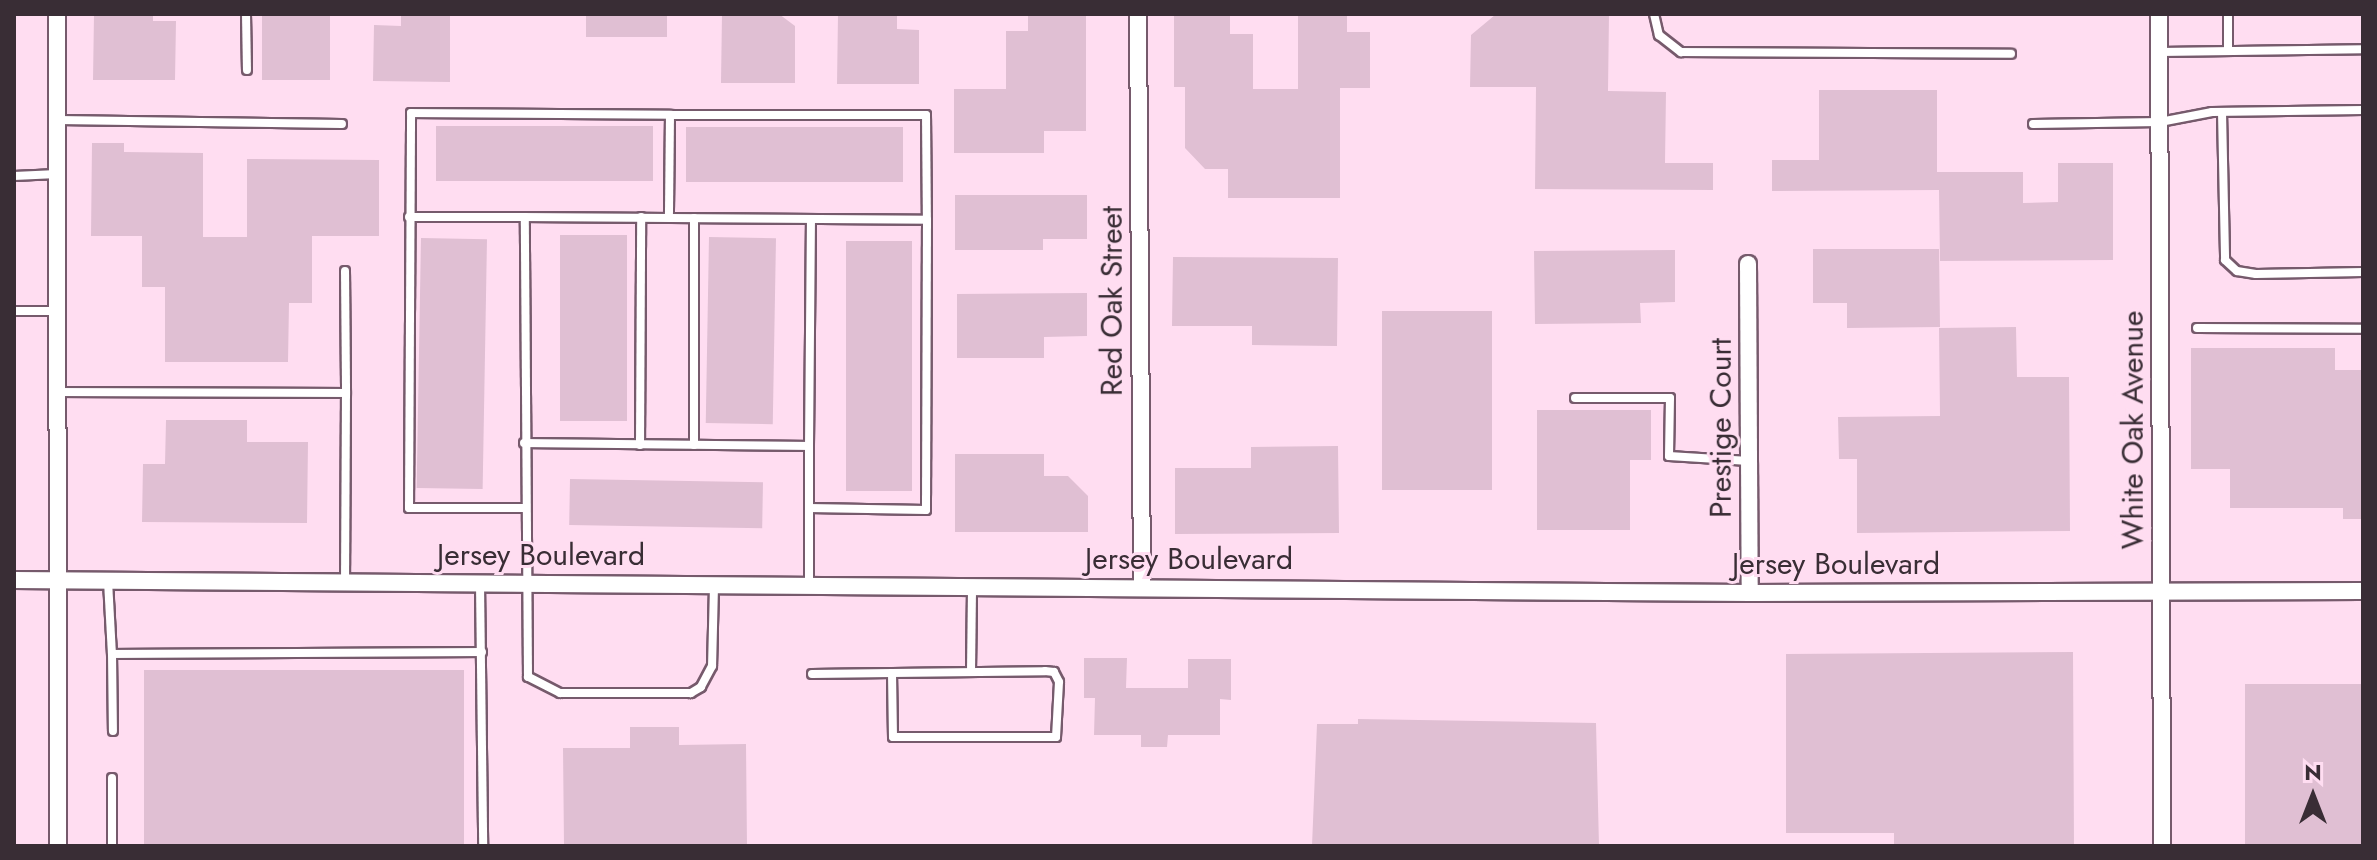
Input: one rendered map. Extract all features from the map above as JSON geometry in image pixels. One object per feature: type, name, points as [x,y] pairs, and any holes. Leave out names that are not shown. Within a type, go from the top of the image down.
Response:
[{"type":"street","points":[[57,14],[58,846]]},
{"type":"street","name":"Red Oak Street","points":[[1138,14],[1142,587]]},
{"type":"street","name":"White Oak Avenue","points":[[2159,14],[2162,846]]},
{"type":"street","name":"Prestige Court","points":[[1748,264],[1750,593]]},
{"type":"street","name":"Jersey Boulevard","points":[[14,580],[1750,593],[2363,591]]},
{"type":"lane","points":[[246,14],[247,70]]},
{"type":"lane","points":[[1654,14],[1659,35],[1681,52],[2011,54]]},
{"type":"lane","points":[[2228,14],[2228,51]]},
{"type":"lane","points":[[2160,52],[2363,49]]},
{"type":"lane","points":[[2033,124],[2160,122],[2222,112],[2363,110]]},
{"type":"lane","points":[[2222,112],[2225,260],[2237,271],[2256,274],[2363,272]]},
{"type":"lane","points":[[524,508],[409,508],[411,113],[926,115],[926,510],[809,508]]},
{"type":"lane","points":[[669,217],[670,115]]},
{"type":"lane","points":[[57,120],[342,124]]},
{"type":"lane","points":[[14,176],[57,174]]},
{"type":"lane","points":[[409,217],[927,220]]},
{"type":"lane","points":[[525,217],[524,508],[528,677],[560,693],[691,693],[701,687],[713,655],[714,584]]},
{"type":"lane","points":[[640,445],[641,217]]},
{"type":"lane","points":[[694,218],[694,445]]},
{"type":"lane","points":[[809,585],[811,220]]},
{"type":"lane","points":[[345,271],[345,582]]},
{"type":"lane","points":[[14,311],[57,311]]},
{"type":"lane","points":[[2197,328],[2363,329]]},
{"type":"lane","points":[[57,392],[346,393]]},
{"type":"lane","points":[[1575,398],[1670,398],[1669,456],[1749,461]]},
{"type":"lane","points":[[524,443],[809,446]]},
{"type":"lane","points":[[108,581],[113,731]]},
{"type":"lane","points":[[480,583],[483,846]]},
{"type":"lane","points":[[971,672],[972,586]]},
{"type":"lane","points":[[112,654],[482,652]]},
{"type":"lane","points":[[812,674],[971,672],[1054,672],[1059,682],[1056,737],[893,737],[892,673]]},
{"type":"lane","points":[[112,778],[112,846]]},
{"type":"building","points":[[94,14],[153,14],[153,21],[176,21],[175,80],[93,80]]},
{"type":"building","points":[[262,14],[330,14],[330,80],[262,80]]},
{"type":"building","points":[[401,14],[450,14],[450,82],[373,81],[374,25],[401,26]]},
{"type":"building","points":[[586,14],[667,14],[667,37],[586,37]]},
{"type":"building","points":[[722,14],[779,14],[795,26],[795,83],[721,83]]},
{"type":"building","points":[[838,14],[897,14],[897,29],[919,30],[919,84],[837,84]]},
{"type":"building","points":[[1028,14],[1086,14],[1086,131],[1044,131],[1044,153],[954,153],[954,89],[1006,89],[1006,31],[1028,31]]},
{"type":"building","points":[[1174,14],[1230,14],[1230,34],[1253,34],[1253,89],[1298,89],[1298,14],[1347,14],[1347,32],[1370,32],[1370,88],[1340,88],[1340,198],[1228,198],[1228,169],[1205,169],[1185,148],[1185,87],[1174,87]]},
{"type":"building","points":[[1609,14],[1608,91],[1666,92],[1665,163],[1713,163],[1713,190],[1535,189],[1536,87],[1470,87],[1471,35],[1495,15]]},
{"type":"building","points":[[1819,90],[1937,90],[1937,172],[2023,172],[2023,203],[2058,202],[2058,163],[2113,163],[2113,260],[1940,261],[1939,190],[1772,191],[1772,160],[1819,160]]},
{"type":"building","points":[[436,126],[653,126],[653,181],[436,181]]},
{"type":"building","points":[[686,127],[903,127],[903,182],[686,182]]},
{"type":"building","points":[[92,143],[124,143],[124,152],[203,153],[203,237],[247,237],[247,159],[379,160],[379,236],[312,236],[312,303],[289,303],[288,362],[165,362],[165,287],[142,287],[142,236],[91,236]]},
{"type":"building","points":[[955,195],[1087,195],[1087,239],[1043,239],[1043,250],[955,250]]},
{"type":"building","points":[[560,235],[627,235],[627,421],[560,421]]},
{"type":"building","points":[[709,237],[776,238],[773,424],[706,423]]},
{"type":"building","points":[[421,238],[487,239],[483,489],[417,488]]},
{"type":"building","points":[[846,241],[912,241],[912,491],[846,491]]},
{"type":"building","points":[[1813,249],[1939,249],[1940,327],[1847,328],[1847,303],[1813,303]]},
{"type":"building","points":[[1675,250],[1675,302],[1640,303],[1641,323],[1535,324],[1534,251]]},
{"type":"building","points":[[1173,257],[1338,258],[1337,346],[1252,345],[1252,326],[1172,326]]},
{"type":"building","points":[[1087,293],[1087,336],[1044,337],[1044,358],[957,358],[957,294]]},
{"type":"building","points":[[1382,311],[1492,311],[1492,490],[1382,490]]},
{"type":"building","points":[[2016,327],[2017,377],[2069,377],[2070,531],[1857,533],[1857,459],[1839,459],[1838,417],[1940,416],[1939,328]]},
{"type":"building","points":[[2191,348],[2335,348],[2335,370],[2363,370],[2363,519],[2343,519],[2343,508],[2230,508],[2230,469],[2191,469]]},
{"type":"building","points":[[1537,410],[1651,410],[1651,460],[1630,460],[1630,530],[1537,530]]},
{"type":"building","points":[[166,420],[247,420],[247,442],[308,442],[307,523],[142,522],[143,464],[165,464]]},
{"type":"building","points":[[1338,446],[1339,533],[1175,534],[1175,468],[1251,468],[1251,447]]},
{"type":"building","points":[[955,454],[1044,454],[1044,476],[1068,476],[1088,496],[1088,532],[955,532]]},
{"type":"building","points":[[570,479],[763,482],[762,528],[569,525]]},
{"type":"building","points":[[2073,652],[2074,846],[1894,846],[1894,833],[1786,833],[1786,654]]},
{"type":"building","points":[[1084,658],[1127,658],[1126,688],[1188,688],[1188,659],[1231,659],[1231,700],[1220,699],[1220,735],[1168,735],[1167,747],[1141,747],[1141,735],[1094,735],[1095,698],[1084,698]]},
{"type":"building","points":[[144,670],[464,670],[464,846],[144,846]]},
{"type":"building","points":[[2245,684],[2363,684],[2363,846],[2245,846]]},
{"type":"building","points":[[1358,719],[1596,723],[1599,846],[1312,846],[1317,724],[1358,724]]},
{"type":"building","points":[[630,727],[679,727],[679,745],[746,744],[747,846],[564,846],[563,748],[630,748]]}]
